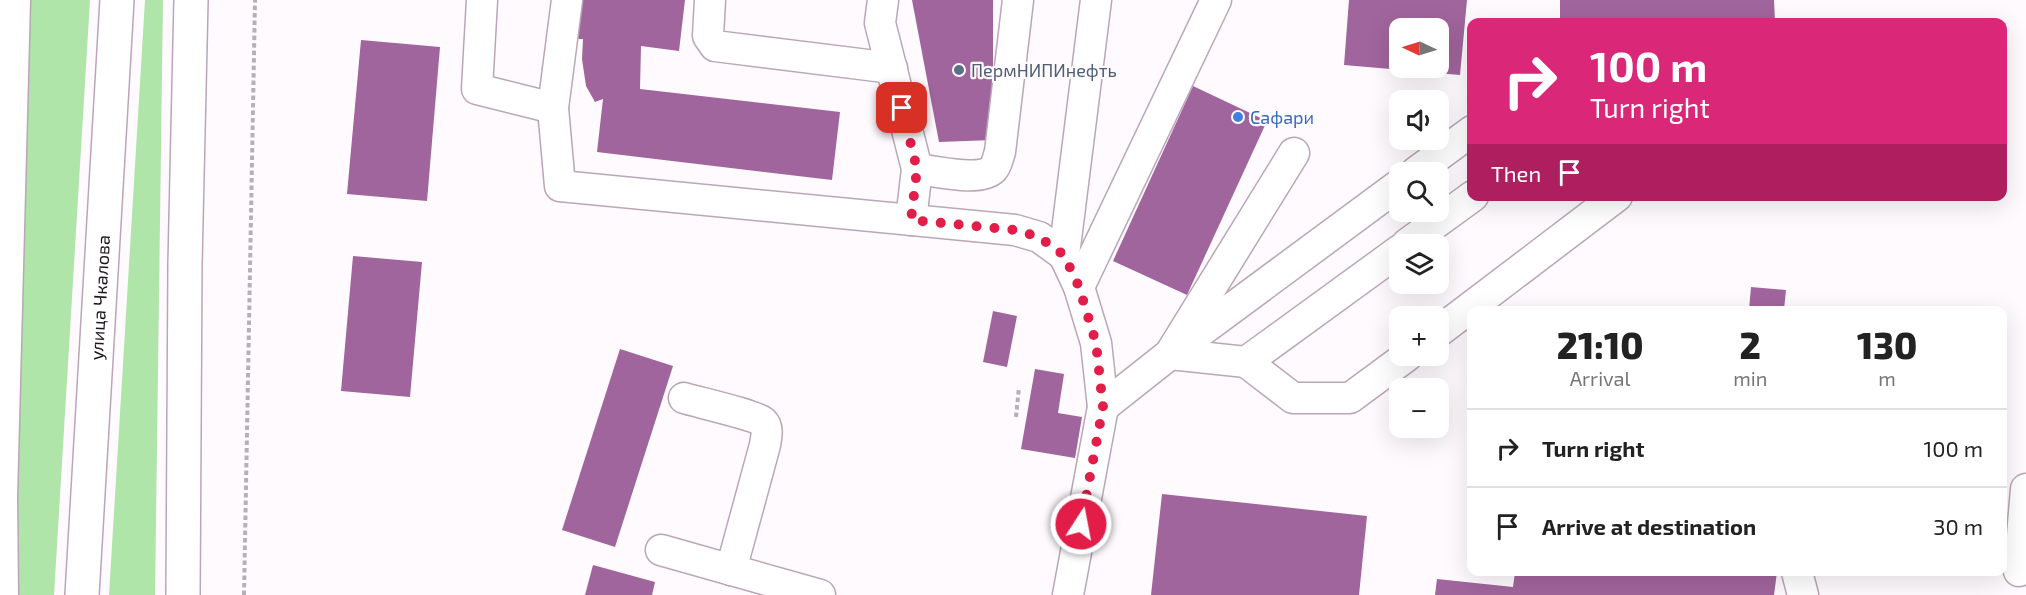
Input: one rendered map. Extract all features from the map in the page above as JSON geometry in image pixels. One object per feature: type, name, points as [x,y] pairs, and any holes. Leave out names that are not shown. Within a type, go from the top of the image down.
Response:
[{"type":"main road","name":"улица Чкалова","points":[[82,595],[117,0]]},
{"type":"main road","points":[[183,595],[185,252],[191,0]]},
{"type":"street","points":[[3,595],[1,497],[6,119],[15,0]]},
{"type":"street","points":[[482,0],[477,88],[553,108]]},
{"type":"street","points":[[567,0],[553,108],[560,186],[1015,230],[1039,237],[1064,255],[1079,287],[1096,343],[1103,407],[1068,595]]},
{"type":"street","points":[[710,0],[708,36],[715,46],[892,68]]},
{"type":"street","points":[[917,169],[971,176],[984,175],[994,168],[1000,152],[1017,0]]},
{"type":"street","points":[[1064,255],[1096,0]]},
{"type":"street","points":[[1079,287],[1216,0]]},
{"type":"street","points":[[876,8],[917,169],[911,220]]},
{"type":"street","points":[[1430,162],[1467,135]]},
{"type":"street","points":[[1170,354],[1294,153]]},
{"type":"street","points":[[1103,407],[1170,354],[1389,192]]},
{"type":"street","points":[[1421,234],[1467,200]]},
{"type":"street","points":[[1472,306],[1610,201]]},
{"type":"street","points":[[1246,362],[1389,258]]},
{"type":"street","points":[[1449,324],[1467,310]]},
{"type":"street","points":[[1170,354],[1246,362],[1293,398],[1350,398],[1393,366]]},
{"type":"street","points":[[684,398],[752,417],[763,422],[767,431],[730,570]]},
{"type":"street","points":[[2019,570],[2026,489]]},
{"type":"street","points":[[661,550],[820,595]]},
{"type":"street","points":[[1798,576],[1803,595]]},
{"type":"path","points":[[244,595],[255,0]]},
{"type":"path","points":[[1016,417],[1020,387]]},
{"type":"green space","points":[[21,0],[90,0],[54,595],[11,595]]},
{"type":"green space","points":[[145,0],[163,0],[155,595],[109,595]]},
{"type":"building","points":[[580,0],[685,0],[679,51],[641,46],[640,89],[840,112],[832,180],[597,152],[603,99],[595,102],[586,86],[582,59],[583,39],[576,39]]},
{"type":"building","name":"ПермНИПИнефть","points":[[912,0],[993,0],[993,140],[939,142]]},
{"type":"building","points":[[1349,0],[1467,0],[1460,75],[1449,74],[1449,18],[1389,18],[1389,69],[1344,65]]},
{"type":"building","points":[[1560,0],[1774,0],[1775,18],[1560,18]]},
{"type":"building","points":[[361,40],[440,47],[427,201],[347,194]]},
{"type":"building","points":[[1193,86],[1267,121],[1187,295],[1113,261]]},
{"type":"building","points":[[353,256],[422,262],[410,397],[341,391]]},
{"type":"building","points":[[1751,287],[1786,290],[1784,306],[1749,306]]},
{"type":"building","points":[[993,311],[1017,316],[1007,367],[983,362]]},
{"type":"building","points":[[620,349],[673,366],[615,547],[562,530]]},
{"type":"building","points":[[1035,369],[1064,374],[1058,413],[1082,417],[1075,458],[1021,449]]},
{"type":"building","points":[[1162,494],[1367,516],[1359,595],[1151,595]]},
{"type":"building","points":[[593,565],[655,582],[652,595],[585,595]]},
{"type":"building","points":[[1514,576],[1776,576],[1774,595],[1435,595],[1437,579],[1513,587]]},
{"type":"place","name":"ПермНИПИнефть","points":[[959,70]]},
{"type":"place","name":"Сафари","points":[[1238,117]]},
{"type":"route","points":[[902,108],[917,169],[911,220],[1015,230],[1039,237],[1064,255],[1079,287],[1096,343],[1103,407],[1081,524]]}]
